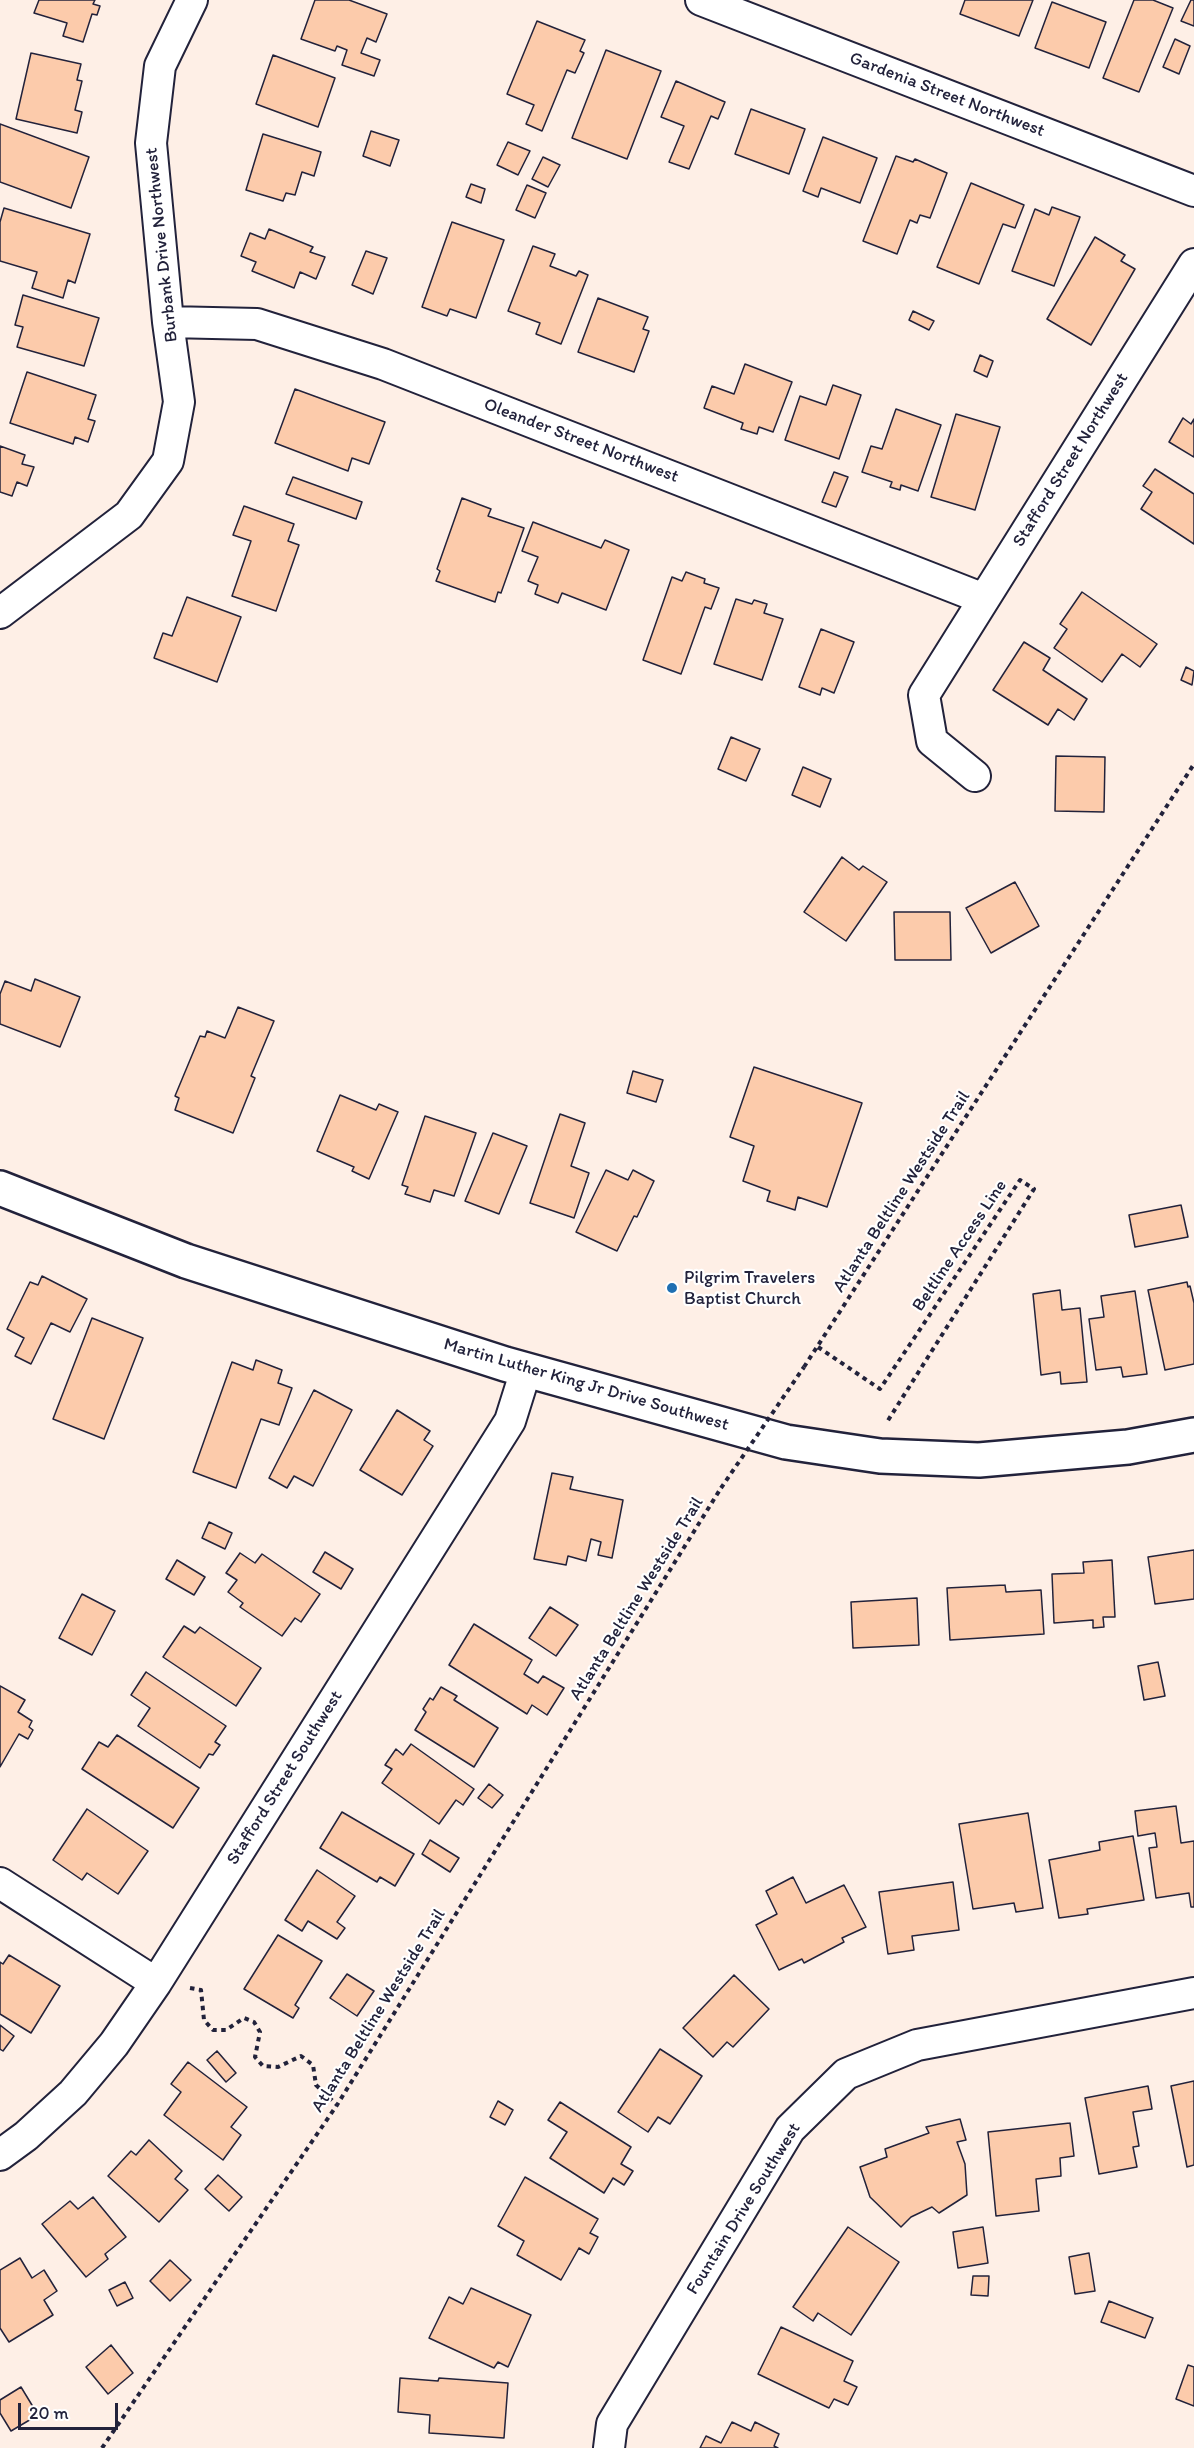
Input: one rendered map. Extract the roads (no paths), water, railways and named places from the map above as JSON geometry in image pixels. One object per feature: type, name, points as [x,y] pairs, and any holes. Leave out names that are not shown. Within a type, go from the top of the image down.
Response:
[{"type":"main road","name":"Martin Luther King Jr Drive Southwest","points":[[0,1188],[186,1261],[526,1370],[786,1442],[866,1453],[979,1460],[1128,1447],[1194,1435]]},
{"type":"street","name":"Burbank Drive Northwest","points":[[0,613],[129,515],[168,461],[179,402],[168,322],[151,143],[160,66],[192,0]]},
{"type":"street","name":"Gardenia Street Northwest","points":[[701,0],[1194,190]]},
{"type":"street","name":"Stafford Street Northwest","points":[[975,776],[932,741],[924,695],[1194,264]]},
{"type":"street","name":"Oleander Street Northwest","points":[[168,322],[257,324],[383,364],[984,599]]},
{"type":"street","name":"Stafford Street Southwest","points":[[0,2155],[26,2136],[73,2093],[114,2044],[156,1983],[510,1421],[526,1370]]},
{"type":"street","points":[[0,1883],[156,1983]]},
{"type":"street","name":"Fountain Drive Southwest","points":[[609,2448],[612,2424],[790,2129],[846,2074],[917,2044],[1194,1994]]},
{"type":"place","name":"Pilgrim Travelers Baptist Church","points":[[672,1288]]}]
